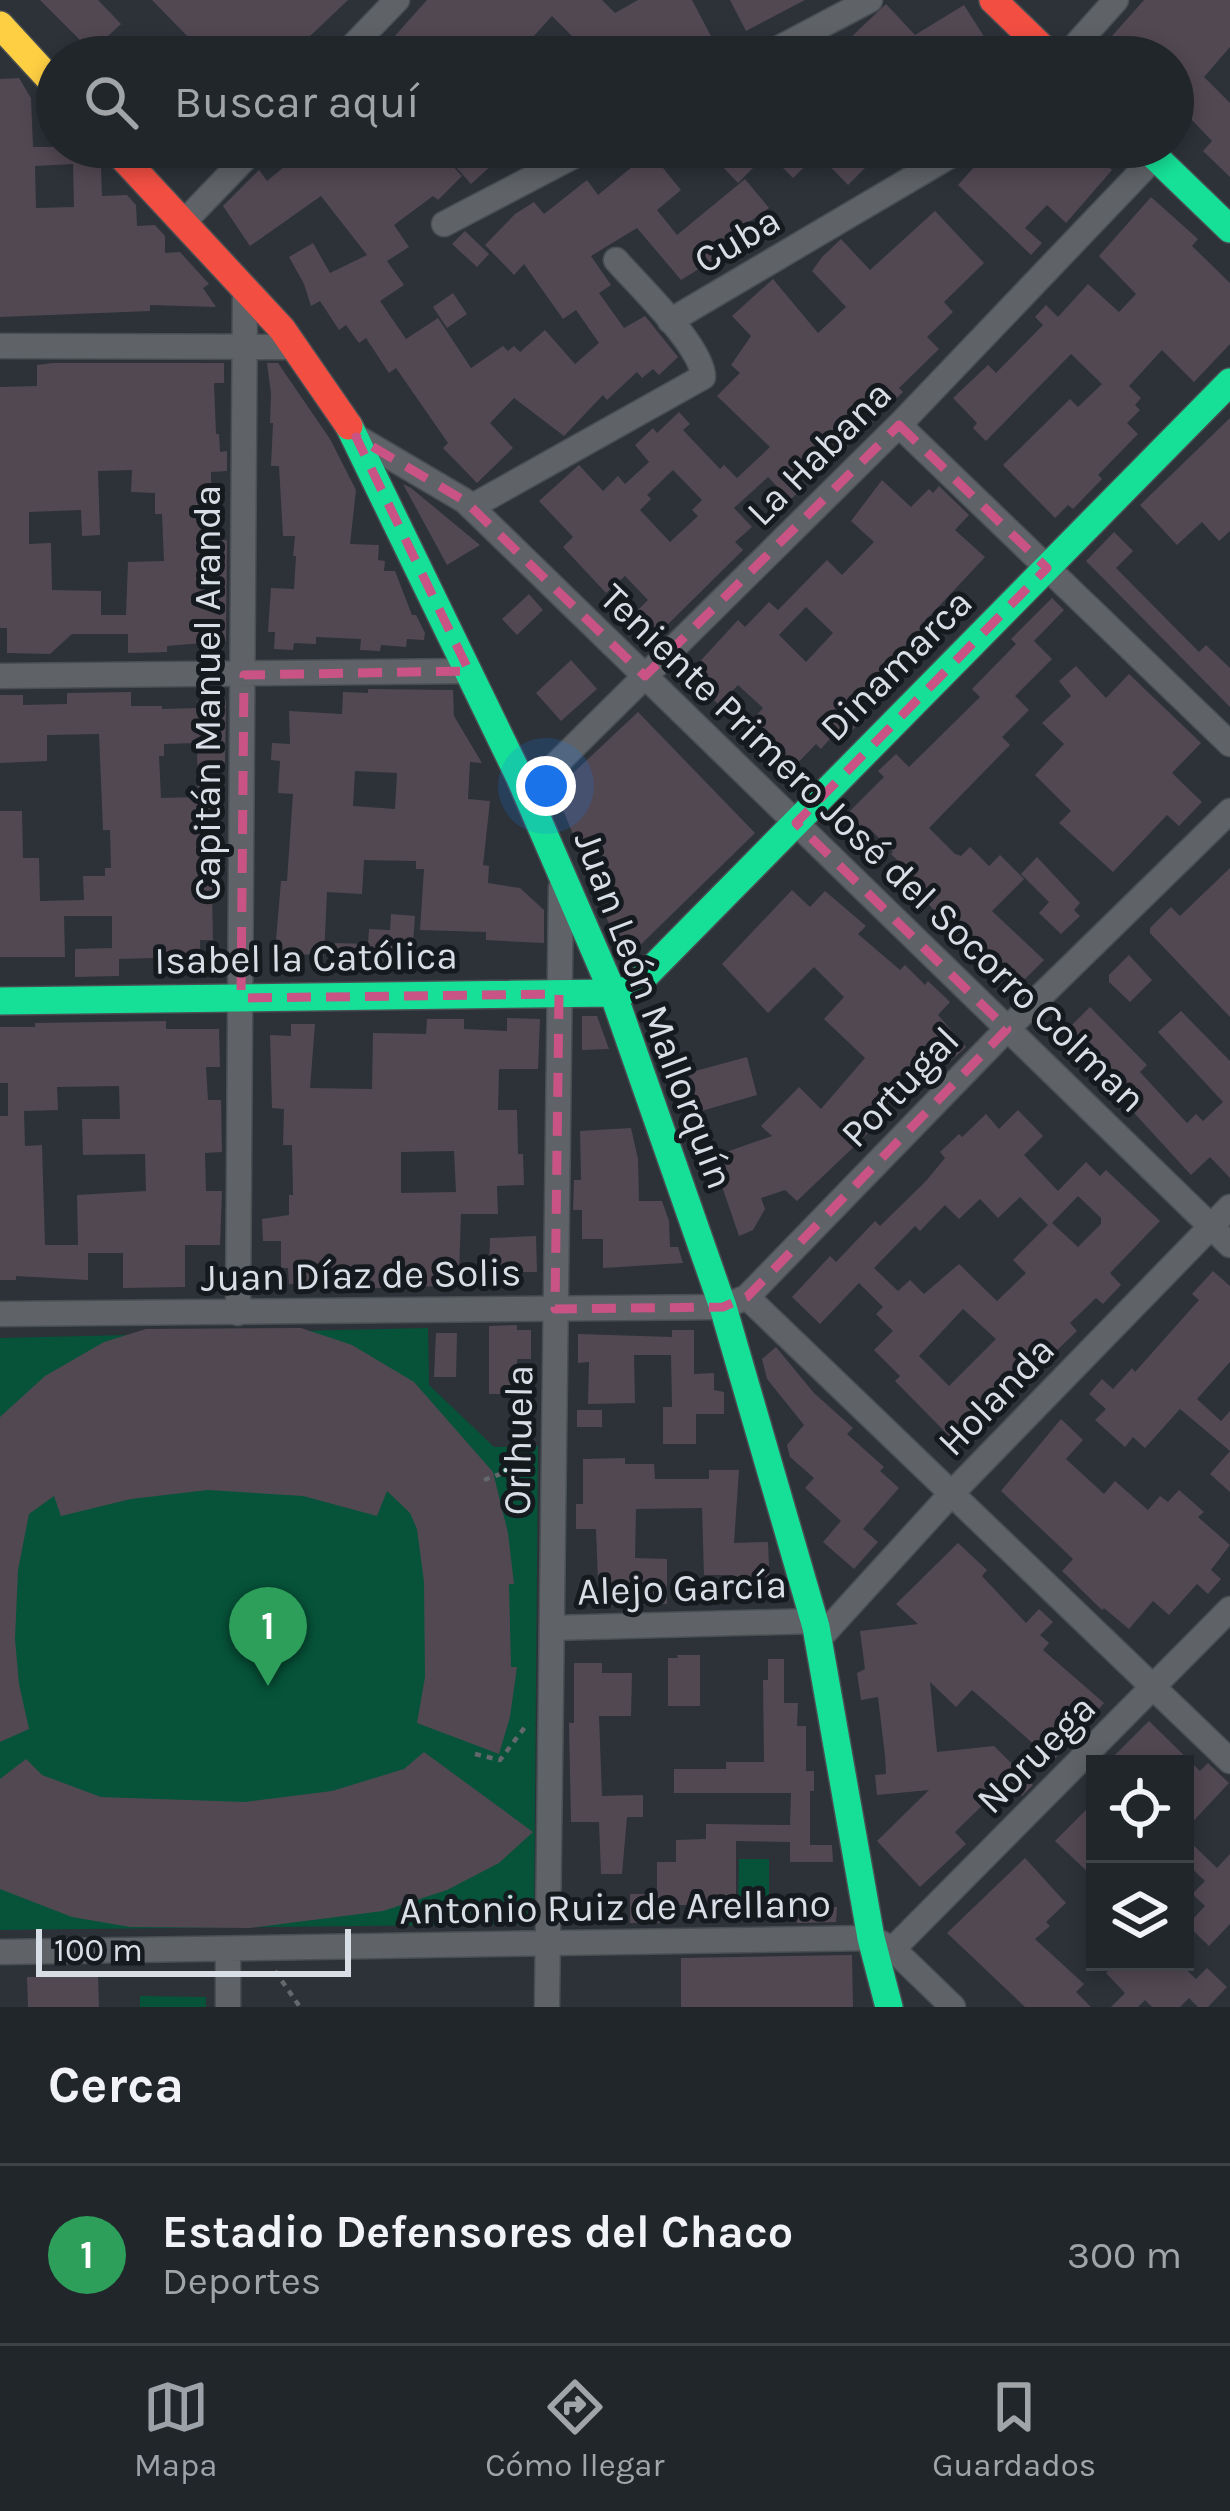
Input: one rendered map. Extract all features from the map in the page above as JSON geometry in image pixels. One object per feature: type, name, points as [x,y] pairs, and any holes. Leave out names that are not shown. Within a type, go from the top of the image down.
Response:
[{"type":"street","points":[[362,36],[397,0]]},
{"type":"street","points":[[802,36],[870,0]]},
{"type":"street","points":[[993,0],[1030,36]]},
{"type":"street","points":[[1084,36],[1116,0]]},
{"type":"street","points":[[0,25],[36,64]]},
{"type":"street","name":"Juan León Mallorquín","points":[[132,168],[294,347],[356,437],[527,793],[613,993],[735,1302],[816,1630],[882,1944],[889,2007]]},
{"type":"street","points":[[183,223],[236,168]]},
{"type":"street","points":[[444,224],[551,168]]},
{"type":"street","name":"Cuba","points":[[670,321],[929,168]]},
{"type":"street","name":"La Habana","points":[[527,793],[899,425],[1135,168]]},
{"type":"street","points":[[1167,168],[1230,229]]},
{"type":"street","name":"Cuba","points":[[468,504],[703,377],[703,367],[670,321],[616,260]]},
{"type":"street","name":"Capitán Manuel Aranda","points":[[238,1313],[245,290]]},
{"type":"street","points":[[0,346],[294,347]]},
{"type":"street","name":"Dinamarca","points":[[613,993],[632,989],[1230,382]]},
{"type":"street","points":[[899,425],[1230,744]]},
{"type":"street","name":"Teniente Primero José del Socorro Colman","points":[[356,437],[468,504],[1230,1245]]},
{"type":"street","points":[[0,676],[469,671]]},
{"type":"street","name":"Portugal","points":[[735,1302],[1230,812]]},
{"type":"street","name":"Orihuela","points":[[548,2007],[561,873]]},
{"type":"street","name":"Isabel la Católica","points":[[0,1001],[613,993]]},
{"type":"street","name":"Holanda","points":[[816,1630],[1230,1207]]},
{"type":"street","points":[[735,1302],[952,1493],[1230,1761]]},
{"type":"street","name":"Juan Díaz de Solis","points":[[0,1314],[555,1309],[735,1302]]},
{"type":"street","name":"Noruega","points":[[882,1944],[1230,1609]]},
{"type":"street","name":"Alejo García","points":[[551,1628],[816,1630]]},
{"type":"street","points":[[871,2007],[882,1944]]},
{"type":"street","points":[[882,1944],[953,2007]]},
{"type":"street","name":"Antonio Ruiz de Arellano","points":[[0,1952],[882,1944]]},
{"type":"street","points":[[228,1949],[228,2007]]},
{"type":"path","points":[[484,1480],[502,1473],[554,1472]]},
{"type":"path","points":[[475,1754],[500,1760],[528,1723]]},
{"type":"path","points":[[275,1971],[300,2007]]},
{"type":"highlighted area","points":[[899,425],[1047,568],[796,823],[1007,1029],[747,1297],[723,1307],[555,1309],[559,994],[241,998],[244,675],[469,671],[356,437],[465,501],[645,676]]},
{"type":"green space","points":[[428,1328],[429,1385],[494,1447],[538,1446],[534,1924],[0,1930],[0,1338]]},
{"type":"green space","points":[[739,1859],[769,1859],[769,1918],[738,1918]]},
{"type":"green space","points":[[140,1996],[206,1997],[206,2007],[140,2007]]},
{"type":"building","points":[[40,0],[98,0],[121,24],[108,36],[76,36]]},
{"type":"building","points":[[152,0],[348,0],[310,36],[187,36]]},
{"type":"building","points":[[427,0],[602,0],[615,13],[638,0],[692,0],[711,36],[572,36],[552,16],[534,36],[395,36]]},
{"type":"building","points":[[730,0],[805,0],[746,31]]},
{"type":"building","points":[[1144,0],[1230,0],[1230,47],[1204,77],[1230,103],[1230,177],[1203,151],[1212,141],[1194,122],[1194,36],[1112,36]]},
{"type":"building","points":[[886,4],[915,35],[964,5],[984,36],[852,36]]},
{"type":"building","points":[[19,78],[31,98],[36,208],[74,207],[73,168],[101,168],[102,196],[127,195],[136,205],[137,226],[155,225],[165,236],[165,253],[180,252],[209,284],[203,288],[216,307],[150,305],[150,311],[0,317],[0,79]]},
{"type":"building","points":[[283,168],[455,168],[462,176],[438,200],[433,196],[394,225],[409,247],[387,261],[404,285],[380,301],[406,339],[438,318],[471,368],[503,346],[508,351],[514,346],[520,352],[545,330],[575,364],[599,343],[576,310],[563,319],[524,264],[514,275],[485,245],[534,202],[544,214],[587,180],[598,195],[631,168],[663,168],[681,190],[657,210],[677,235],[745,179],[769,208],[708,251],[715,259],[681,280],[637,228],[591,256],[611,285],[599,293],[624,328],[645,316],[678,357],[659,375],[653,369],[642,378],[637,372],[607,400],[603,395],[564,436],[514,398],[490,423],[513,448],[477,483],[443,448],[448,443],[396,368],[389,373],[366,338],[359,343],[346,325],[339,330],[320,301],[311,306],[289,257],[313,243],[330,273],[367,255],[321,196],[250,246],[223,206],[259,170],[267,181]]},
{"type":"building","points":[[457,168],[489,168],[471,184]]},
{"type":"building","points":[[724,168],[753,168],[738,183]]},
{"type":"building","points":[[783,168],[803,168],[793,178]]},
{"type":"building","points":[[832,168],[865,168],[848,185]]},
{"type":"building","points":[[973,168],[1112,170],[1066,223],[1047,205],[1025,228],[1042,243],[1031,255],[958,185]]},
{"type":"building","points":[[1151,197],[1198,239],[1192,246],[1230,283],[1230,344],[1194,382],[1162,350],[1129,386],[1141,398],[1135,405],[1140,410],[1127,423],[1138,434],[1073,509],[1068,505],[1055,518],[1003,465],[1070,399],[1078,407],[1102,384],[1071,354],[986,441],[973,428],[977,423],[953,398],[988,365],[996,373],[1043,325],[1035,317],[1046,305],[1058,317],[1088,284],[1119,312],[1136,294],[1099,256]]},
{"type":"building","points":[[935,211],[984,263],[944,302],[953,312],[927,337],[939,349],[899,388],[903,392],[830,463],[824,457],[799,481],[804,487],[790,500],[768,477],[734,508],[752,527],[735,542],[743,550],[653,639],[631,617],[648,600],[625,576],[606,593],[563,547],[573,537],[539,501],[579,465],[603,491],[618,476],[625,484],[649,462],[635,445],[653,428],[657,433],[679,412],[690,424],[683,430],[720,469],[724,465],[737,478],[770,447],[717,396],[740,373],[731,365],[751,336],[732,316],[773,279],[818,333],[846,307],[812,271],[822,257],[841,239],[870,270]],"holes":[[[673,470],[702,500],[692,510],[698,516],[670,542],[640,510],[651,499],[647,495]]]},
{"type":"building","points":[[465,231],[489,254],[477,267],[452,244]]},
{"type":"building","points":[[453,293],[467,314],[447,328],[433,307]]},
{"type":"building","points":[[224,363],[224,383],[214,383],[216,434],[220,452],[227,451],[227,471],[211,472],[211,516],[213,541],[227,540],[226,641],[167,646],[167,652],[128,653],[128,634],[72,634],[50,654],[7,653],[7,628],[0,628],[0,387],[37,386],[37,365]],"holes":[[[132,470],[131,492],[155,493],[155,514],[162,514],[164,561],[128,562],[126,615],[101,615],[101,591],[52,590],[51,543],[29,544],[29,512],[81,510],[82,536],[100,535],[98,471]]]},
{"type":"building","points":[[267,363],[278,363],[330,439],[356,490],[350,544],[379,545],[378,560],[385,561],[384,571],[395,571],[412,615],[425,633],[424,640],[407,639],[406,647],[381,645],[380,651],[360,650],[361,639],[316,637],[316,644],[274,649],[275,632],[268,632],[271,588],[294,589],[296,556],[295,536],[283,536],[279,466],[271,466],[273,423]]},
{"type":"building","points":[[1230,418],[1230,531],[1219,541],[1202,522],[1177,545],[1140,505]]},
{"type":"building","points":[[882,480],[911,507],[929,489],[933,493],[939,486],[969,515],[955,530],[985,557],[927,619],[939,631],[895,678],[899,682],[845,738],[837,731],[821,749],[816,744],[787,774],[742,731],[763,708],[738,685],[719,705],[707,693],[713,688],[693,669],[738,620],[745,627],[769,602],[778,610],[827,560],[842,575],[874,542],[851,521]],"holes":[[[806,607],[833,633],[806,662],[779,635]]]},
{"type":"building","points":[[403,484],[411,488],[480,545],[447,565]]},
{"type":"building","points":[[1114,532],[1133,551],[1116,568],[1199,652],[1206,645],[1230,668],[1230,707],[1086,561]]},
{"type":"building","points":[[529,594],[543,610],[517,635],[502,619]]},
{"type":"building","points":[[1052,598],[1064,610],[1034,641],[1052,659],[1015,696],[1029,710],[1002,737],[1010,745],[929,828],[955,854],[961,856],[970,847],[989,866],[1000,855],[1024,879],[992,911],[1044,960],[1020,984],[993,957],[989,961],[946,924],[897,868],[901,864],[893,852],[869,828],[862,835],[844,817],[884,777],[878,771],[896,754],[909,767],[980,697],[972,689],[1016,644],[1011,639]]},
{"type":"building","points":[[571,660],[597,689],[561,721],[536,693]]},
{"type":"building","points":[[1076,666],[1106,698],[1129,674],[1201,743],[1172,773],[1202,802],[1179,826],[1167,815],[1113,872],[1059,823],[1071,811],[1035,775],[1064,744],[1042,723],[1071,696],[1059,681]]},
{"type":"building","points":[[368,689],[453,690],[454,716],[482,763],[470,762],[468,799],[490,801],[483,865],[489,866],[488,883],[520,888],[544,910],[544,943],[486,940],[486,932],[420,930],[424,869],[416,869],[416,861],[364,860],[362,894],[327,892],[324,956],[275,952],[281,881],[287,881],[293,794],[278,793],[280,761],[271,760],[272,743],[290,744],[289,711],[342,714],[343,692],[368,693]],"holes":[[[355,771],[397,773],[395,809],[353,806]]]},
{"type":"building","points":[[131,692],[131,706],[162,709],[197,708],[197,701],[226,700],[225,767],[219,767],[220,889],[212,890],[213,940],[200,940],[200,952],[188,953],[188,957],[119,959],[119,976],[75,977],[75,949],[112,948],[112,916],[64,916],[65,957],[0,957],[0,811],[22,811],[23,858],[39,858],[40,901],[84,900],[83,876],[105,876],[105,868],[111,868],[110,830],[103,830],[99,734],[47,735],[47,761],[0,763],[0,695],[23,695],[23,705],[67,704],[67,693]],"holes":[[[197,743],[198,797],[161,798],[159,756],[164,756],[164,744]]]},
{"type":"building","points":[[638,712],[755,833],[624,961],[555,790]]},
{"type":"building","points":[[1037,857],[1080,903],[1074,910],[1080,916],[1061,934],[1039,913],[1049,902],[1021,874]]},
{"type":"building","points":[[1230,868],[1230,1017],[1150,928],[1171,907],[1180,916]]},
{"type":"building","points":[[792,890],[810,907],[825,891],[866,926],[858,934],[900,970],[905,965],[925,985],[928,981],[950,1002],[938,1015],[966,1047],[922,1087],[914,1078],[879,1113],[884,1118],[797,1201],[785,1190],[761,1198],[765,1209],[753,1230],[739,1236],[712,1157],[772,1136],[761,1126],[799,1087],[821,1109],[865,1058],[824,1019],[844,997],[814,967],[768,1013],[722,964]]},
{"type":"building","points":[[391,914],[415,916],[411,969],[334,963],[335,943],[368,944],[369,929],[390,930]]},
{"type":"building","points":[[1129,955],[1152,980],[1130,1002],[1109,982],[1109,975]]},
{"type":"building","points":[[1090,1007],[1147,1065],[1140,1072],[1187,1123],[1196,1114],[1203,1121],[1223,1102],[1158,1032],[1181,1011],[1230,1061],[1230,1178],[1210,1157],[1191,1175],[1126,1104],[1137,1094],[1110,1067],[1103,1074],[1063,1034]]},
{"type":"building","points":[[582,1016],[597,1016],[609,1049],[582,1050]]},
{"type":"building","points":[[507,1018],[540,1019],[538,1069],[499,1069],[498,1110],[517,1110],[524,1185],[497,1186],[498,1214],[461,1214],[459,1274],[441,1274],[442,1286],[339,1289],[339,1284],[289,1284],[288,1268],[281,1268],[281,1241],[263,1241],[262,1219],[289,1215],[289,1195],[293,1195],[292,1145],[283,1145],[284,1109],[272,1108],[270,1035],[291,1036],[291,1024],[315,1024],[310,1088],[372,1089],[373,1033],[426,1034],[427,1019],[464,1019],[464,1029],[507,1031]],"holes":[[[454,1151],[456,1192],[401,1193],[401,1152]]]},
{"type":"building","points":[[166,1021],[166,1029],[219,1029],[220,1067],[206,1067],[208,1100],[221,1100],[222,1152],[205,1153],[206,1191],[222,1191],[220,1245],[185,1245],[185,1287],[123,1288],[123,1253],[88,1253],[88,1280],[16,1276],[16,1280],[0,1280],[0,1116],[8,1116],[8,1083],[0,1083],[0,1027],[35,1027],[35,1023]],"holes":[[[119,1086],[120,1119],[82,1119],[83,1155],[145,1154],[146,1191],[77,1195],[78,1245],[45,1245],[42,1145],[25,1146],[24,1111],[58,1110],[57,1087]]]},
{"type":"building","points":[[747,1057],[757,1095],[698,1112],[688,1073]]},
{"type":"building","points":[[1018,1110],[1043,1136],[1024,1155],[1058,1191],[1086,1162],[1100,1176],[1106,1170],[1160,1221],[1110,1273],[1121,1285],[1103,1304],[1096,1298],[1070,1323],[1077,1331],[1051,1356],[1044,1348],[1012,1380],[1022,1390],[987,1425],[977,1416],[953,1440],[895,1381],[900,1376],[874,1350],[893,1331],[876,1314],[883,1307],[859,1283],[820,1324],[792,1297],[830,1256],[836,1262],[875,1221],[880,1226],[926,1181],[945,1158],[940,1152],[959,1134],[962,1137],[986,1114],[999,1129]],"holes":[[[1078,1196],[1101,1218],[1101,1224],[1078,1247],[1052,1223]],[[1020,1197],[1048,1225],[1013,1260],[1026,1273],[997,1301],[959,1264],[924,1294],[910,1280],[898,1291],[874,1268],[915,1226],[920,1231],[945,1205],[959,1219],[980,1199],[998,1218]],[[963,1309],[996,1339],[949,1386],[919,1356]]]},
{"type":"building","points":[[631,1128],[639,1201],[662,1201],[670,1247],[678,1247],[683,1263],[603,1268],[603,1239],[582,1239],[582,1210],[573,1210],[574,1180],[581,1180],[580,1131]]},
{"type":"building","points":[[536,1236],[537,1272],[489,1272],[490,1238]]},
{"type":"building","points":[[1213,1271],[1230,1286],[1230,1362],[1197,1399],[1221,1421],[1230,1411],[1230,1451],[1180,1409],[1145,1448],[1133,1437],[1125,1447],[1095,1420],[1106,1409],[1089,1394],[1102,1379],[1113,1389],[1132,1368],[1135,1372],[1199,1300],[1192,1294]]},
{"type":"building","points":[[517,1325],[517,1330],[531,1330],[531,1359],[517,1359],[513,1394],[489,1394],[489,1326]]},
{"type":"building","points":[[301,1328],[352,1345],[414,1382],[493,1472],[508,1533],[514,1584],[509,1584],[511,1667],[517,1667],[499,1754],[417,1723],[425,1677],[424,1582],[417,1529],[410,1513],[387,1491],[377,1516],[303,1496],[208,1490],[131,1499],[61,1516],[54,1496],[29,1514],[18,1570],[15,1639],[29,1729],[0,1742],[0,1417],[45,1376],[104,1342],[146,1329]]},
{"type":"building","points":[[672,1330],[694,1330],[694,1374],[714,1373],[714,1390],[724,1392],[724,1414],[696,1414],[696,1444],[663,1444],[663,1407],[672,1407],[671,1355],[634,1355],[635,1403],[588,1404],[589,1362],[578,1363],[578,1334],[672,1337]]},
{"type":"building","points":[[436,1333],[457,1333],[456,1377],[434,1377]]},
{"type":"building","points":[[776,1347],[814,1393],[853,1428],[847,1434],[884,1467],[880,1471],[899,1488],[863,1529],[878,1542],[854,1569],[823,1542],[841,1521],[805,1488],[814,1478],[790,1457],[787,1445],[804,1425],[767,1379],[762,1359]]},
{"type":"building","points":[[577,1410],[602,1410],[602,1427],[577,1427]]},
{"type":"building","points":[[1061,1419],[1083,1440],[1066,1459],[1104,1494],[1115,1481],[1148,1510],[1160,1496],[1168,1502],[1179,1490],[1204,1512],[1198,1517],[1230,1545],[1211,1570],[1221,1579],[1208,1594],[1197,1584],[1169,1615],[1153,1601],[1129,1629],[1062,1571],[1073,1559],[1001,1491]]},
{"type":"building","points":[[1230,1451],[1230,1492],[1210,1474]]},
{"type":"building","points":[[625,1458],[625,1464],[654,1464],[655,1479],[709,1479],[709,1470],[739,1470],[734,1543],[768,1542],[770,1592],[733,1593],[733,1575],[704,1575],[702,1508],[636,1509],[635,1558],[667,1559],[667,1604],[599,1607],[596,1529],[576,1529],[576,1504],[583,1504],[583,1459]]},
{"type":"building","points":[[958,1543],[987,1570],[982,1576],[1026,1623],[1039,1609],[1053,1622],[1040,1635],[1049,1643],[1043,1650],[1104,1703],[1053,1761],[972,1690],[956,1707],[930,1682],[937,1752],[994,1746],[1033,1785],[1022,1796],[1010,1784],[1000,1794],[997,1791],[955,1832],[966,1844],[920,1887],[877,1841],[929,1790],[877,1795],[875,1775],[886,1774],[885,1756],[878,1697],[861,1700],[857,1673],[865,1669],[860,1631],[918,1624],[896,1604]]},
{"type":"building","points":[[700,1655],[700,1706],[668,1706],[668,1658]]},
{"type":"building","points":[[768,1659],[784,1659],[784,1703],[798,1703],[797,1726],[806,1726],[806,1771],[814,1771],[810,1845],[832,1845],[833,1862],[790,1862],[790,1842],[736,1841],[736,1905],[668,1905],[668,1923],[630,1923],[630,1894],[657,1894],[657,1862],[676,1862],[676,1840],[706,1839],[706,1824],[790,1825],[791,1793],[674,1793],[674,1769],[726,1769],[726,1762],[764,1762],[763,1680],[768,1680]]},
{"type":"building","points":[[574,1663],[602,1663],[602,1673],[632,1673],[631,1716],[599,1716],[602,1796],[643,1795],[643,1817],[627,1817],[622,1874],[601,1874],[599,1822],[571,1822],[569,1723],[574,1723]]},
{"type":"building","points":[[1149,1721],[1184,1755],[1115,1755]]},
{"type":"building","points":[[424,1752],[533,1832],[499,1863],[447,1890],[383,1911],[250,1928],[130,1927],[72,1917],[0,1889],[0,1779],[26,1759],[42,1775],[101,1797],[245,1802],[332,1791],[404,1769]]},
{"type":"building","points":[[1208,1763],[1229,1783],[1194,1820],[1194,1765],[1200,1771]]},
{"type":"building","points":[[1086,1810],[1086,1870],[1055,1841]]},
{"type":"building","points":[[1194,1846],[1217,1868],[1230,1854],[1230,1924],[1209,1946],[1194,1932],[1194,1918],[1205,1906],[1194,1892],[1205,1881],[1194,1871]]},
{"type":"building","points":[[1025,1858],[1066,1903],[1035,1939],[1084,1984],[1076,1992],[1091,2007],[1025,2007],[947,1933]]},
{"type":"building","points":[[797,1907],[837,1907],[836,1922],[797,1923]]},
{"type":"building","points":[[852,1955],[853,2007],[681,2007],[681,1958]]},
{"type":"building","points":[[1207,1968],[1227,1987],[1208,2007],[1198,2007],[1189,1998],[1180,2007],[1152,2007],[1145,2000],[1138,2007],[1111,2007],[1125,1993],[1106,1973],[1188,1971],[1196,1979]]},
{"type":"building","points":[[27,1977],[98,1977],[99,2007],[28,2007]]},
{"type":"traffic: fast","points":[[1167,168],[1230,229]]},
{"type":"traffic: fast","points":[[0,1001],[613,993],[632,989],[1230,382]]},
{"type":"traffic: fast","points":[[349,426],[519,776],[613,993],[723,1307],[816,1627],[871,1938],[889,2007]]},
{"type":"traffic: slow","points":[[0,25],[36,64]]},
{"type":"traffic: jam","points":[[993,0],[1030,36]]},
{"type":"traffic: jam","points":[[132,168],[282,329],[349,426]]},
{"type":"place","name":"Estadio Defensores del Chaco","points":[[268,1686]]}]
